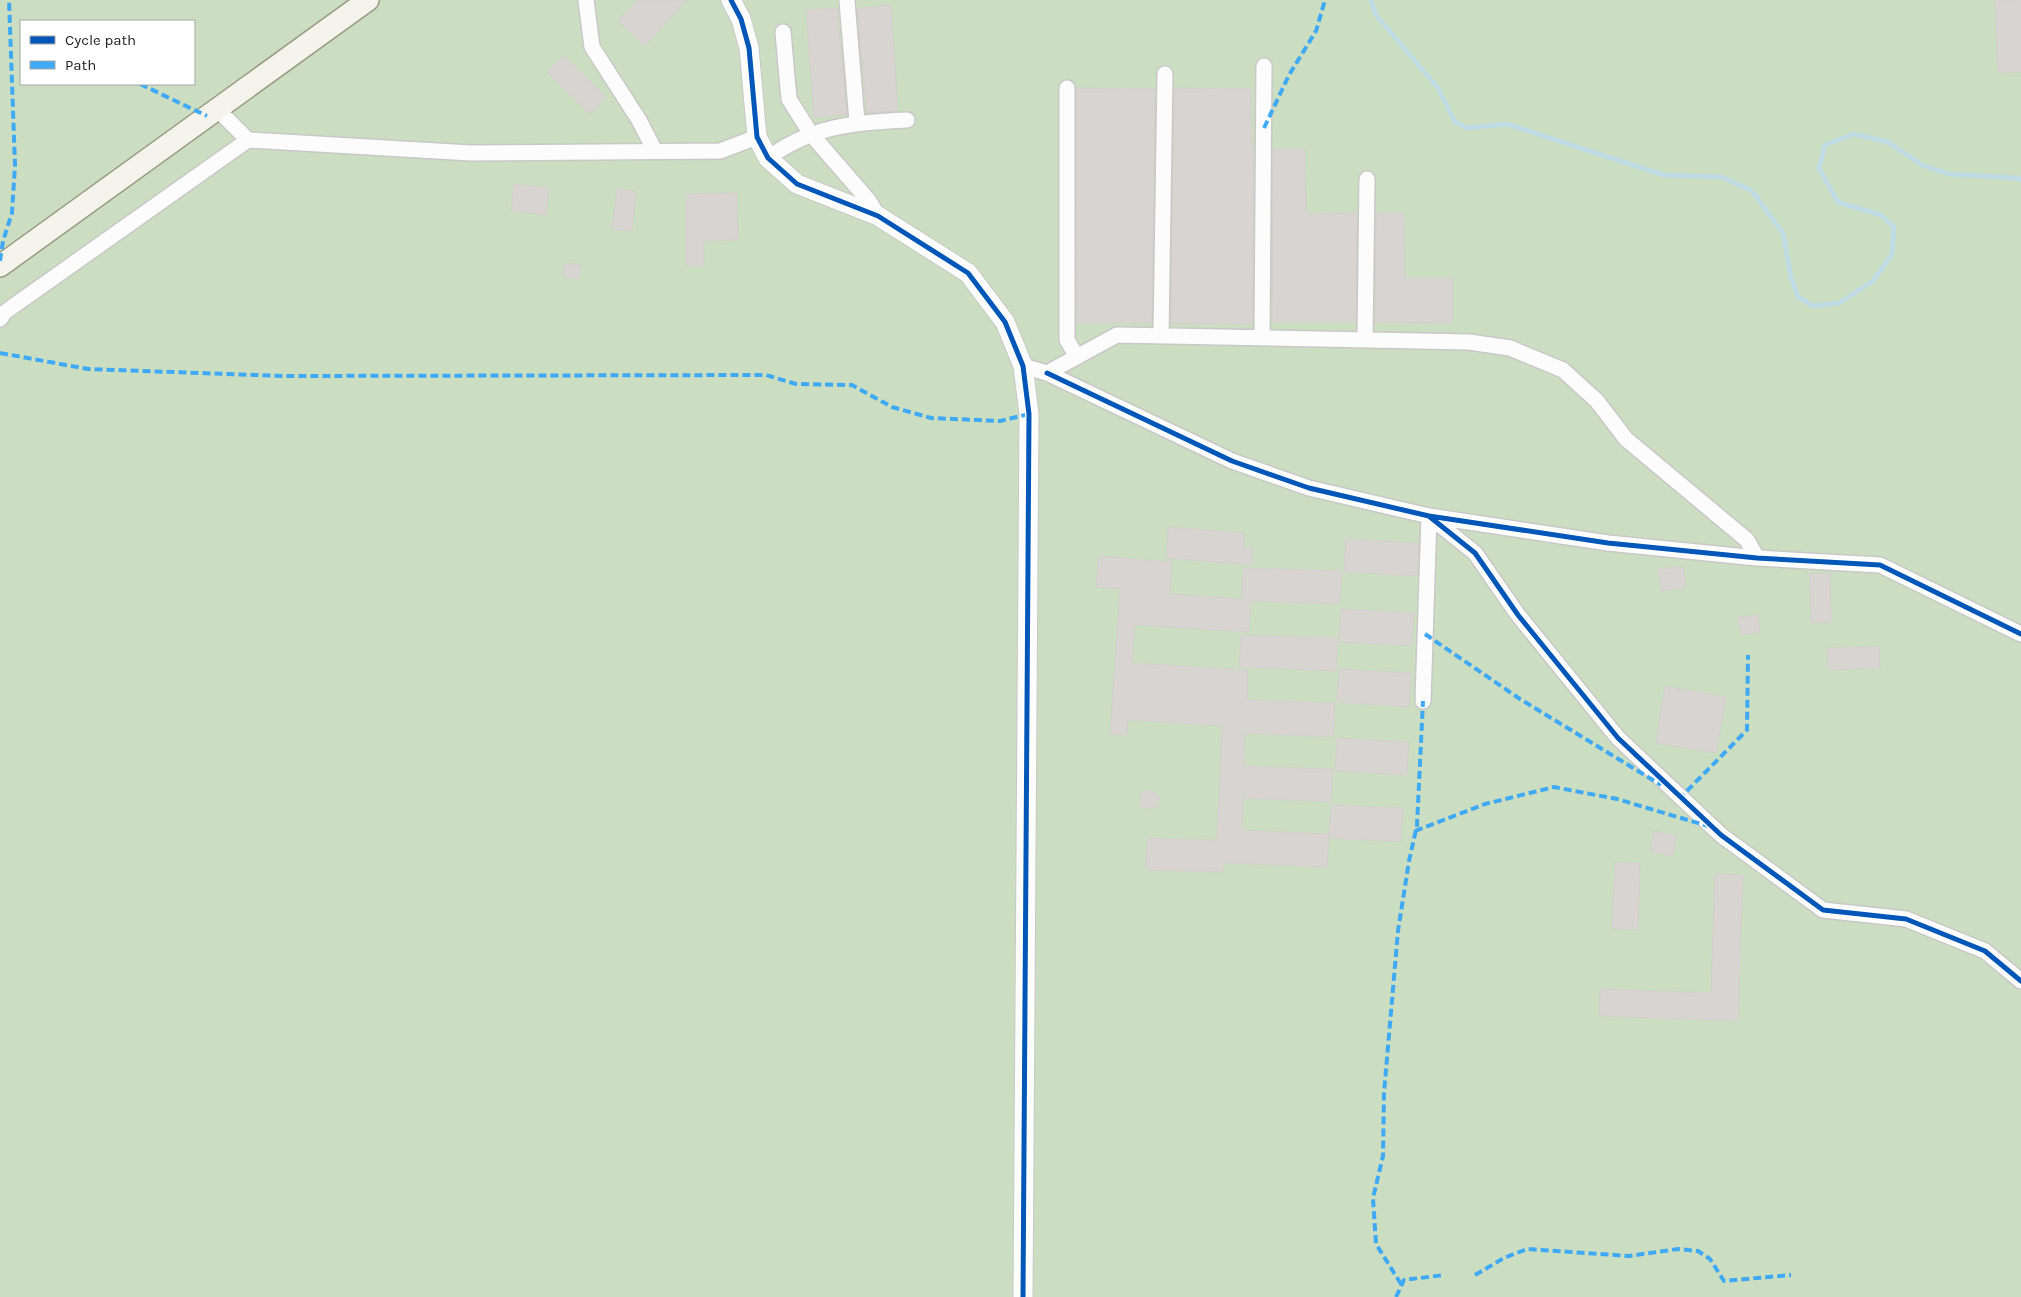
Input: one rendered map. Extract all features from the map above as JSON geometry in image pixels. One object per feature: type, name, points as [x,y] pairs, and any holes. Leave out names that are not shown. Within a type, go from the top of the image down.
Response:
[{"type":"main road","points":[[0,266],[368,0]]},
{"type":"street","points":[[586,0],[592,47],[639,120],[655,151]]},
{"type":"street","points":[[730,0],[741,19],[749,48],[757,137],[768,158],[798,184],[878,216],[936,251],[968,274],[1005,322],[1023,366],[1029,414],[1023,1297]]},
{"type":"street","points":[[847,1],[858,122]]},
{"type":"street","points":[[783,32],[789,99],[811,134],[869,201],[878,216]]},
{"type":"street","points":[[1262,338],[1264,66]]},
{"type":"street","points":[[1161,336],[1165,74]]},
{"type":"street","points":[[1067,88],[1067,340],[1077,357]]},
{"type":"street","points":[[217,109],[248,140]]},
{"type":"street","points":[[768,158],[782,148],[811,134],[858,122],[907,120]]},
{"type":"street","points":[[0,319],[5,312],[248,140],[471,153],[720,151],[757,137]]},
{"type":"street","points":[[1365,340],[1367,179]]},
{"type":"street","points":[[1048,373],[1117,335],[1469,342],[1510,348],[1563,370],[1597,401],[1626,440],[1747,540],[1757,558]]},
{"type":"street","points":[[1023,366],[1048,373],[1232,461],[1309,488],[1429,516],[1608,543],[1757,558],[1880,565],[2021,634]]},
{"type":"street","points":[[1423,701],[1429,516]]},
{"type":"street","points":[[1429,516],[1476,553],[1518,615],[1618,738],[1722,835],[1823,910],[1906,919],[1985,951],[2021,980]]},
{"type":"green space","points":[[0,0],[2021,0],[2021,1297],[0,1297]]},
{"type":"building","points":[[637,0],[687,0],[645,46],[618,21]]},
{"type":"building","points":[[1995,0],[2021,0],[2021,72],[1998,73]]},
{"type":"building","points":[[891,5],[898,111],[867,113],[857,8]]},
{"type":"building","points":[[837,8],[847,114],[814,118],[806,10]]},
{"type":"building","points":[[563,55],[606,97],[590,114],[547,72]]},
{"type":"building","points":[[1076,88],[1155,89],[1152,323],[1077,323]]},
{"type":"building","points":[[1174,88],[1251,89],[1252,149],[1254,149],[1252,324],[1171,323]]},
{"type":"building","points":[[1273,149],[1305,149],[1306,214],[1357,213],[1356,322],[1272,322]]},
{"type":"building","points":[[514,184],[549,188],[546,215],[511,211]]},
{"type":"building","points":[[617,189],[636,191],[632,231],[612,229]]},
{"type":"building","points":[[737,193],[738,240],[704,241],[704,266],[686,266],[686,194]]},
{"type":"building","points":[[1376,213],[1404,213],[1405,278],[1453,278],[1453,323],[1375,322]]},
{"type":"building","points":[[565,263],[581,265],[578,279],[562,276]]},
{"type":"building","points":[[1168,527],[1245,533],[1243,548],[1253,548],[1252,565],[1166,558]]},
{"type":"building","points":[[1346,539],[1419,543],[1417,576],[1344,572]]},
{"type":"building","points":[[1099,556],[1172,562],[1170,594],[1242,599],[1243,568],[1342,571],[1340,604],[1251,601],[1249,632],[1135,625],[1132,663],[1248,670],[1247,700],[1335,703],[1333,737],[1245,733],[1244,766],[1333,769],[1331,802],[1243,798],[1242,830],[1329,834],[1327,867],[1223,863],[1223,872],[1146,870],[1147,838],[1217,840],[1222,726],[1128,720],[1127,735],[1110,734],[1120,589],[1096,587]]},
{"type":"building","points":[[1683,566],[1686,588],[1661,591],[1658,569]]},
{"type":"building","points":[[1830,573],[1831,622],[1811,623],[1810,574]]},
{"type":"building","points":[[1341,609],[1414,613],[1412,646],[1339,642]]},
{"type":"building","points":[[1758,615],[1760,632],[1741,635],[1738,617]]},
{"type":"building","points":[[1241,635],[1338,638],[1336,671],[1239,667]]},
{"type":"building","points":[[1879,646],[1880,668],[1828,670],[1827,648]]},
{"type":"building","points":[[1339,669],[1411,673],[1409,707],[1337,702]]},
{"type":"building","points":[[1665,686],[1726,697],[1716,753],[1656,743]]},
{"type":"building","points":[[1337,738],[1409,742],[1407,775],[1335,771]]},
{"type":"building","points":[[1152,790],[1160,797],[1156,807],[1145,809],[1139,804],[1142,792]]},
{"type":"building","points":[[1331,805],[1403,808],[1401,842],[1329,838]]},
{"type":"building","points":[[1654,831],[1677,836],[1673,856],[1650,851]]},
{"type":"building","points":[[1615,862],[1640,863],[1638,930],[1612,929]]},
{"type":"building","points":[[1715,874],[1743,875],[1738,1021],[1599,1016],[1600,989],[1711,993]]},
{"type":"waterway","points":[[1371,0],[1376,15],[1438,88],[1455,122],[1466,128],[1507,124],[1664,175],[1722,177],[1752,191],[1783,233],[1791,277],[1798,297],[1813,306],[1839,303],[1873,281],[1892,254],[1894,227],[1881,215],[1838,202],[1819,168],[1825,145],[1854,134],[1888,142],[1922,165],[1949,174],[2017,178],[2021,180]]},
{"type":"marked path","points":[[0,261],[3,241],[12,213],[15,165],[9,0]]},
{"type":"marked path","points":[[1264,128],[1289,75],[1316,31],[1325,0]]},
{"type":"marked path","points":[[142,85],[207,116]]},
{"type":"marked path","points":[[0,353],[88,369],[283,376],[766,375],[796,384],[852,385],[892,407],[931,418],[1000,421],[1029,414]]},
{"type":"marked path","points":[[1425,634],[1520,699],[1661,785]]},
{"type":"marked path","points":[[1678,795],[1681,797],[1747,730],[1748,655]]},
{"type":"marked path","points":[[1401,1284],[1376,1244],[1373,1198],[1383,1156],[1384,1093],[1398,931],[1409,861],[1417,825],[1423,701]]},
{"type":"marked path","points":[[1415,831],[1485,804],[1554,787],[1617,799],[1708,826]]},
{"type":"marked path","points":[[1475,1275],[1504,1258],[1527,1249],[1629,1256],[1678,1249],[1698,1251],[1710,1259],[1724,1281],[1791,1275]]},
{"type":"marked path","points":[[1396,1297],[1404,1280],[1444,1275]]},
{"type":"cycle path","points":[[731,0],[741,19],[749,48],[757,137],[768,158],[797,184],[878,216],[968,273],[1005,322],[1023,366],[1029,414],[1023,1297]]},
{"type":"cycle path","points":[[1047,373],[1232,461],[1309,488],[1429,516],[1608,543],[1757,558],[1880,565],[2021,634]]},
{"type":"cycle path","points":[[1430,517],[1475,553],[1518,615],[1618,738],[1721,835],[1823,910],[1906,919],[1985,951],[2021,981]]}]
